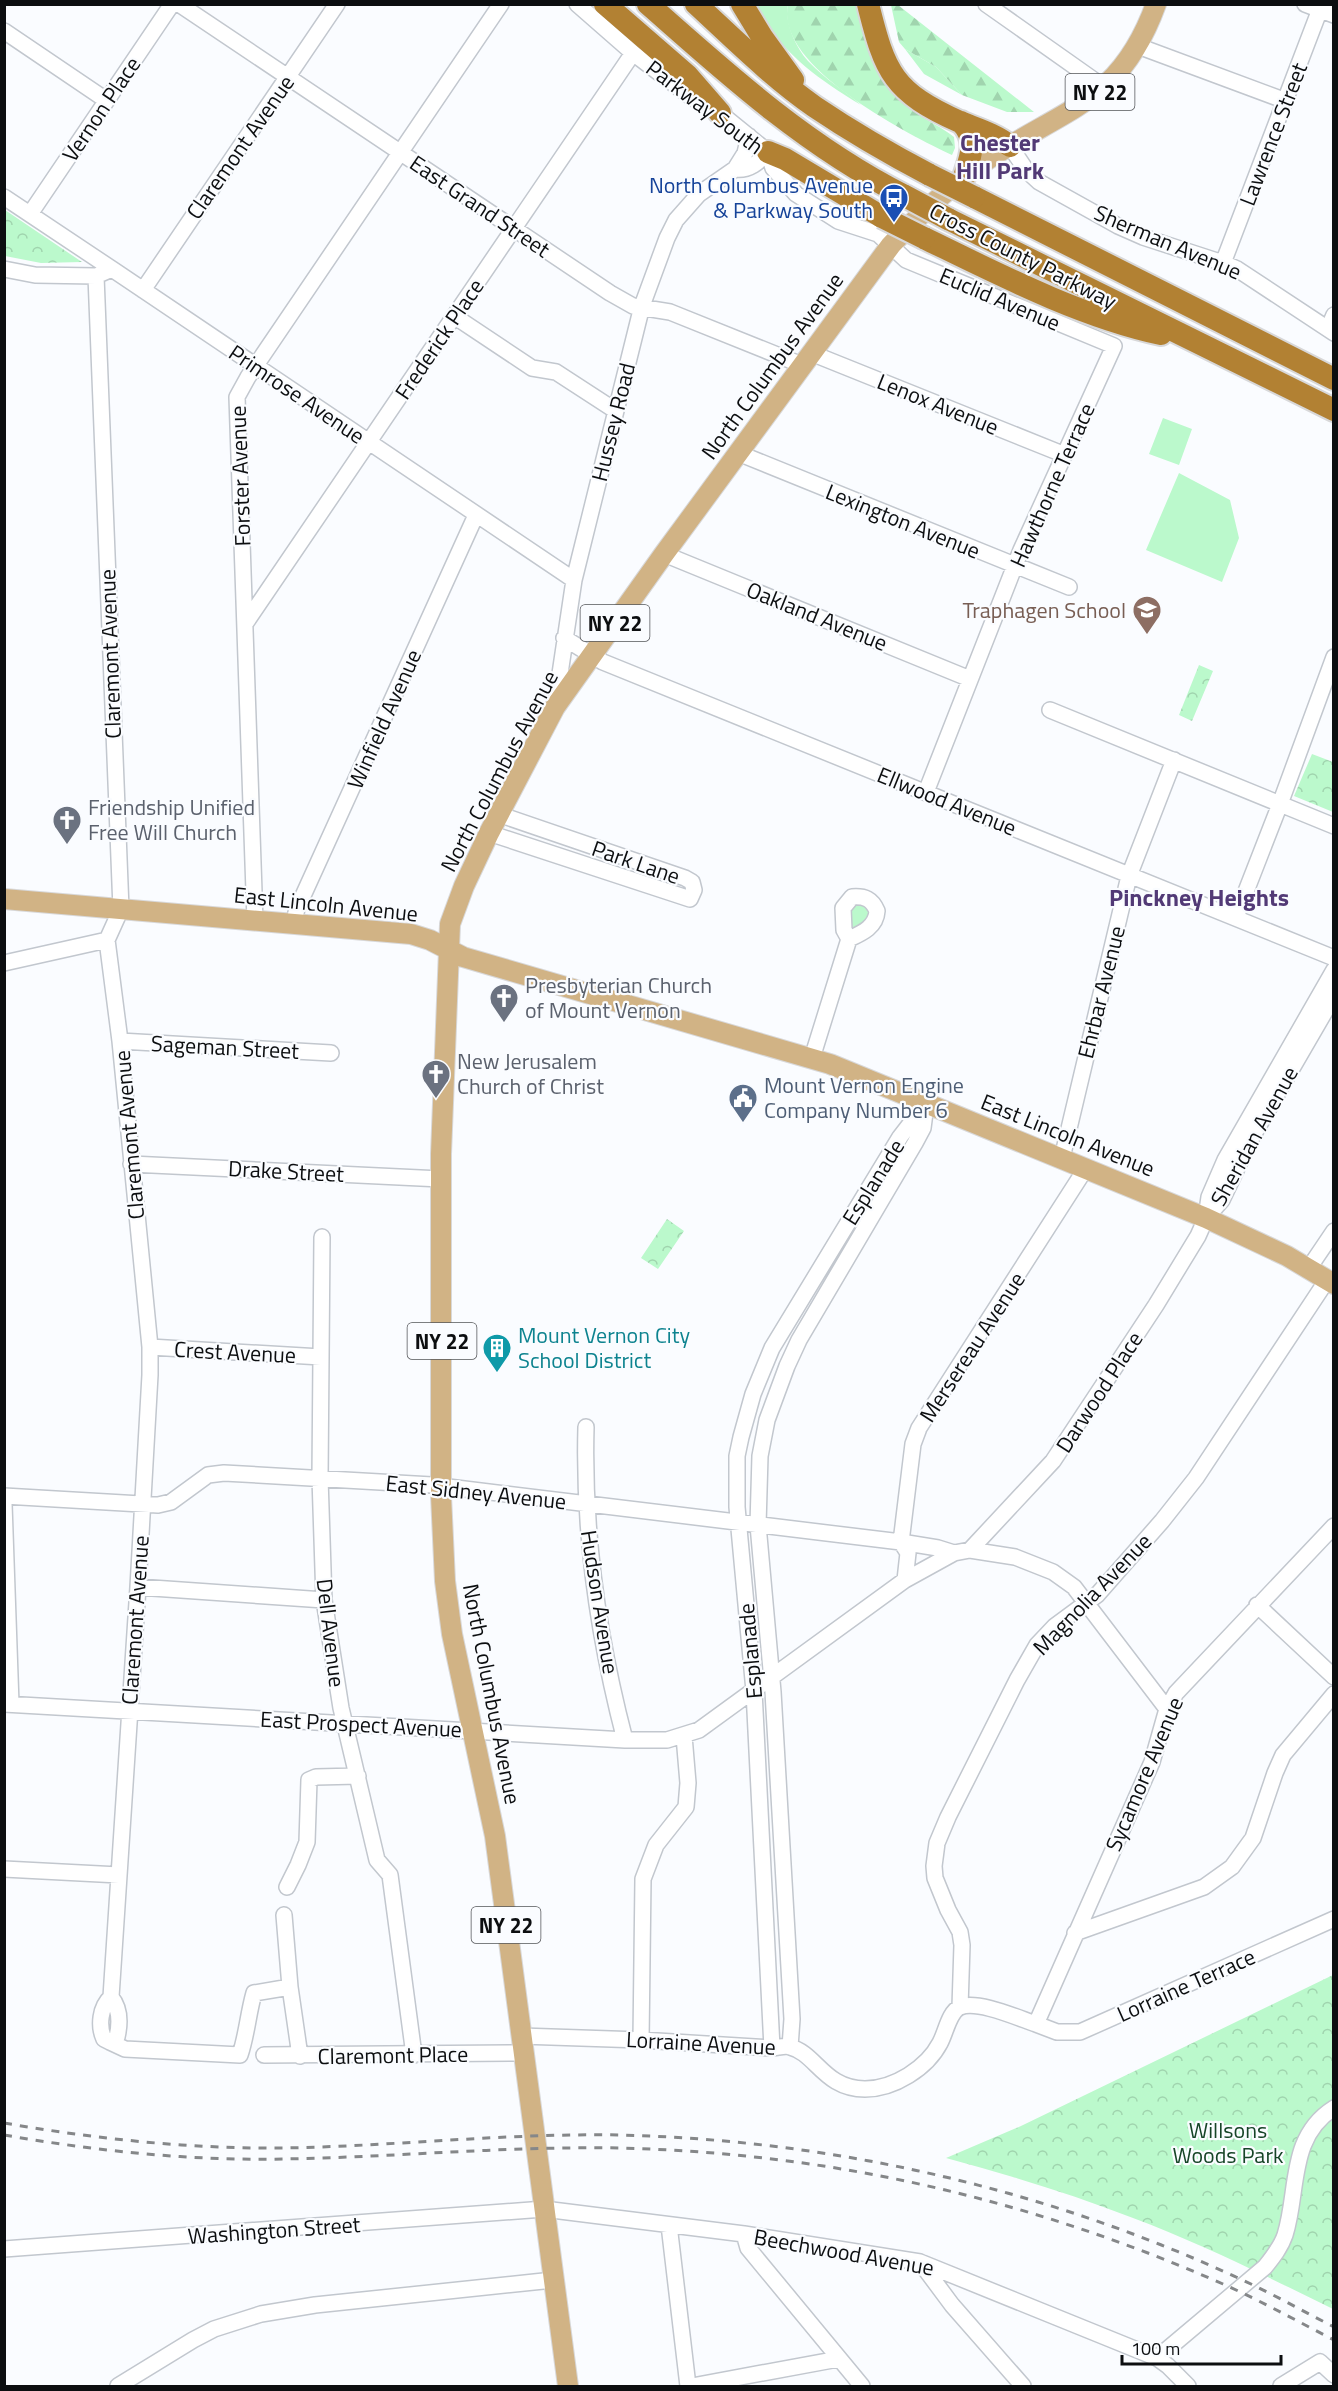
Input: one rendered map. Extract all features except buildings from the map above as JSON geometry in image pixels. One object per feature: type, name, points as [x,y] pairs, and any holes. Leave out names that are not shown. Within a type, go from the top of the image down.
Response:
[{"type":"highway","points":[[605,4],[693,82],[720,113]]},
{"type":"highway","name":"Cross County Parkway","points":[[648,4],[746,90],[798,132],[855,169],[948,219],[1334,410]]},
{"type":"highway","name":"Cross County Parkway","points":[[696,4],[764,66],[810,103],[875,145],[930,175],[969,187],[1334,379]]},
{"type":"highway","points":[[742,4],[762,37],[810,103]]},
{"type":"highway","points":[[868,4],[879,47],[896,81],[922,104],[998,138],[1010,146]]},
{"type":"highway","points":[[883,4],[894,49],[909,75],[931,93],[991,121],[999,128],[1010,146]]},
{"type":"highway","points":[[961,122],[970,133],[973,145],[969,187]]},
{"type":"highway","points":[[768,152],[784,159],[882,217],[1000,275],[1128,327],[1192,340]]},
{"type":"main road","name":"North Columbus Avenue","points":[[544,2209],[490,1806],[452,1634],[441,1521],[441,1179],[450,924],[464,886],[498,814],[555,707],[664,554],[891,245],[921,214],[969,187],[1010,146],[1081,106],[1105,88],[1120,72],[1138,46],[1156,4]]},
{"type":"main road","name":"East Lincoln Avenue","points":[[4,899],[411,934],[484,964],[812,1058],[927,1102],[1206,1218],[1257,1241],[1309,1268],[1330,1282]]},
{"type":"main road","name":"NY 22","points":[[544,2209],[568,2386]]},
{"type":"street","name":"Vernon Place","points":[[30,214],[172,4]]},
{"type":"street","name":"East Grand Street","points":[[179,4],[610,293],[633,306],[670,312],[807,359]]},
{"type":"street","name":"Claremont Avenue","points":[[143,290],[337,4]]},
{"type":"street","name":"Forster Avenue","points":[[255,921],[237,397],[256,365],[501,4]]},
{"type":"street","name":"Parkway South","points":[[577,4],[633,54],[691,97],[720,113],[768,152],[773,168],[807,202],[838,221],[878,234],[891,245]]},
{"type":"street","points":[[986,4],[1105,88]]},
{"type":"street","points":[[1305,4],[1325,10]]},
{"type":"street","name":"Lawrence Street","points":[[1223,263],[1286,101],[1325,10]]},
{"type":"street","points":[[4,31],[106,100]]},
{"type":"street","points":[[1138,46],[1286,101]]},
{"type":"street","name":"Frederick Place","points":[[245,624],[512,228],[633,54]]},
{"type":"street","points":[[735,169],[745,153],[749,136]]},
{"type":"street","name":"Sherman Avenue","points":[[1010,146],[1026,170],[1040,182],[1097,214],[1143,237],[1223,263],[1332,325]]},
{"type":"street","name":"Hussey Road","points":[[555,707],[574,580],[642,306],[667,238],[676,220],[704,189],[735,169],[742,170],[752,166],[768,152]]},
{"type":"street","name":"Primrose Avenue","points":[[4,196],[574,580]]},
{"type":"street","name":"Euclid Avenue","points":[[891,245],[906,260],[1114,346]]},
{"type":"street","points":[[4,269],[35,275],[96,276],[112,269]]},
{"type":"street","name":"Claremont Avenue","points":[[96,276],[121,909],[106,940],[120,1041],[150,1347],[138,1587],[111,1997],[106,2002],[100,2024],[104,2039],[125,2049],[240,2055],[247,2034],[249,2011],[254,1993],[290,1987]]},
{"type":"street","points":[[454,316],[532,368],[556,372],[616,411]]},
{"type":"street","name":"Hawthorne Terrace","points":[[926,792],[1015,566],[1114,346]]},
{"type":"street","name":"Lenox Avenue","points":[[807,359],[1065,455]]},
{"type":"street","name":"Lexington Avenue","points":[[738,453],[1069,587]]},
{"type":"street","name":"Winfield Avenue","points":[[293,924],[297,909],[476,515]]},
{"type":"street","name":"Oakland Avenue","points":[[664,554],[970,679]]},
{"type":"street","name":"Ellwood Avenue","points":[[564,638],[603,662],[753,725],[926,792],[1334,958]]},
{"type":"street","points":[[1236,917],[1334,657]]},
{"type":"street","points":[[1050,710],[1334,826]]},
{"type":"street","name":"Ehrbar Avenue","points":[[1062,1158],[1129,876],[1174,760]]},
{"type":"street","name":"Park Lane","points":[[489,833],[692,894],[692,882],[685,878],[498,814]]},
{"type":"street","points":[[812,1058],[849,939]]},
{"type":"street","points":[[4,963],[106,940]]},
{"type":"street","name":"Sheridan Avenue","points":[[1206,1218],[1209,1197],[1225,1160],[1334,970]]},
{"type":"street","name":"Sheridan Avenue","points":[[1206,1218],[1222,1200],[1251,1139],[1334,996]]},
{"type":"street","name":"Sageman Street","points":[[120,1041],[331,1053]]},
{"type":"street","name":"Esplanade","points":[[772,2048],[754,1691],[738,1522],[737,1456],[746,1417],[761,1372],[800,1299],[900,1137],[927,1102]]},
{"type":"street","name":"Esplanade","points":[[790,2047],[792,2019],[771,1678],[758,1525],[760,1456],[767,1420],[787,1366],[819,1305],[923,1128],[927,1102]]},
{"type":"street","name":"Drake Street","points":[[131,1164],[441,1179]]},
{"type":"street","name":"Mersereau Avenue","points":[[905,1580],[908,1553],[901,1542],[913,1444],[919,1428],[1086,1168]]},
{"type":"street","name":"Darwood Place","points":[[970,1550],[1053,1461],[1156,1305],[1198,1236],[1206,1218]]},
{"type":"street","points":[[1309,1268],[1334,1231]]},
{"type":"street","name":"Dell Avenue","points":[[322,1237],[320,1478],[324,1600],[344,1723],[377,1860],[390,1875],[414,2055]]},
{"type":"street","name":"Magnolia Avenue","points":[[960,2007],[961,1938],[935,1878],[934,1866],[937,1843],[948,1817],[1037,1645],[1055,1626],[1087,1603],[1162,1521],[1196,1478],[1330,1282]]},
{"type":"street","name":"Crest Avenue","points":[[150,1347],[321,1356]]},
{"type":"street","name":"Hudson Avenue","points":[[586,1427],[586,1504],[592,1580],[599,1623],[626,1740]]},
{"type":"street","name":"East Sidney Avenue","points":[[4,1496],[142,1505],[171,1502],[208,1475],[224,1473],[320,1478],[441,1486],[901,1542],[939,1548],[954,1553]]},
{"type":"street","points":[[4,1504],[8,1704]]},
{"type":"street","name":"Sycamore Avenue","points":[[1075,1933],[1152,1762],[1167,1709],[1176,1692],[1334,1526]]},
{"type":"street","name":"East Prospect Avenue","points":[[8,1704],[626,1740],[667,1740],[699,1730],[905,1580],[954,1553],[970,1550],[1015,1557],[1035,1563],[1074,1587],[1167,1709]]},
{"type":"street","points":[[138,1587],[324,1600]]},
{"type":"street","points":[[1257,1605],[1334,1677]]},
{"type":"street","points":[[960,2007],[973,2005],[1036,2024],[1075,1933],[1204,1887],[1232,1867],[1253,1838],[1283,1755],[1334,1694]]},
{"type":"street","points":[[641,2040],[643,1879],[656,1845],[686,1807],[688,1783],[684,1736]]},
{"type":"street","points":[[286,1887],[307,1842],[309,1780],[316,1777],[358,1776]]},
{"type":"street","points":[[4,1869],[119,1875]]},
{"type":"street","points":[[284,1915],[290,1987],[300,2056]]},
{"type":"street","name":"Lorraine Terrace","points":[[1036,2024],[1058,2032],[1080,2032],[1334,1920]]},
{"type":"street","name":"Lorraine Avenue","points":[[522,2045],[641,2040],[772,2048],[790,2047],[804,2055],[823,2073],[848,2087],[866,2089],[891,2084],[913,2073],[929,2059],[940,2044],[954,2012],[960,2007]]},
{"type":"street","name":"Claremont Place","points":[[264,2055],[414,2055],[522,2045]]},
{"type":"street","points":[[1157,2358],[1265,2267],[1275,2255],[1285,2235],[1293,2177],[1302,2147],[1321,2118],[1334,2108]]},
{"type":"street","name":"Beechwood Avenue","points":[[544,2209],[744,2234],[920,2262],[1157,2358],[1188,2386]]},
{"type":"street","name":"Washington Street","points":[[4,2249],[544,2209]]},
{"type":"street","points":[[669,2225],[690,2386],[838,2359]]},
{"type":"street","points":[[744,2234],[748,2248],[862,2386]]},
{"type":"street","points":[[920,2262],[952,2304],[1023,2386]]},
{"type":"street","points":[[118,2386],[214,2329],[261,2314],[315,2305],[553,2280]]},
{"type":"street","points":[[1281,2386],[1320,2362],[1334,2375]]},
{"type":"green space","points":[[751,5],[788,5],[790,28],[805,58],[861,105],[800,62],[776,37]]},
{"type":"green space","points":[[788,5],[859,5],[870,52],[881,77],[901,101],[954,137],[955,148],[952,155],[877,114],[848,95],[822,73],[801,51],[789,28]]},
{"type":"green space","points":[[891,5],[898,5],[1034,112],[1007,112],[962,95],[936,67],[905,49],[899,42]]},
{"type":"green space","points":[[905,49],[936,67],[962,95],[924,74]]},
{"type":"green space","points":[[4,210],[82,262],[41,263],[5,256]]},
{"type":"green space","points":[[1163,418],[1192,429],[1179,465],[1149,454]]},
{"type":"green space","points":[[1179,473],[1230,500],[1239,538],[1222,582],[1146,550]]},
{"type":"green space","points":[[1199,665],[1213,671],[1192,721],[1179,715]]},
{"type":"green space","points":[[1312,754],[1333,762],[1333,812],[1294,796]]},
{"type":"green space","points":[[854,902],[871,908],[869,922],[852,930],[847,914]]},
{"type":"green space","points":[[667,1219],[684,1231],[658,1269],[641,1258]]},
{"type":"green space","name":"Willsons Woods Park","points":[[1333,1975],[1333,2309],[1159,2228],[1040,2185],[946,2158],[1021,2126]]},
{"type":"railway","points":[[4,2123],[74,2134],[214,2147],[326,2147],[577,2135],[698,2139],[778,2147],[935,2174],[1012,2194],[1088,2218],[1236,2277],[1334,2327]]},
{"type":"railway","points":[[4,2135],[74,2146],[179,2157],[284,2159],[619,2148],[776,2159],[928,2186],[1003,2205],[1077,2228],[1150,2254],[1223,2284],[1334,2340]]},
{"type":"place","name":"North Columbus Avenue & Parkway South","points":[[894,224]]},
{"type":"place","name":"Traphagen School","points":[[1147,636]]},
{"type":"place","name":"Friendship Unified Free Will Church","points":[[67,846]]},
{"type":"place","name":"Presbyterian Church of Mount Vernon","points":[[504,1024]]},
{"type":"place","name":"New Jerusalem Church of Christ","points":[[436,1100]]},
{"type":"place","name":"Mount Vernon Engine Company Number 6","points":[[743,1124]]},
{"type":"place","name":"Mount Vernon City School District","points":[[497,1374]]},
{"type":"district","name":"Chester Hill Park","points":[[1000,156]]},
{"type":"district","name":"Pinckney Heights","points":[[1199,897]]}]
